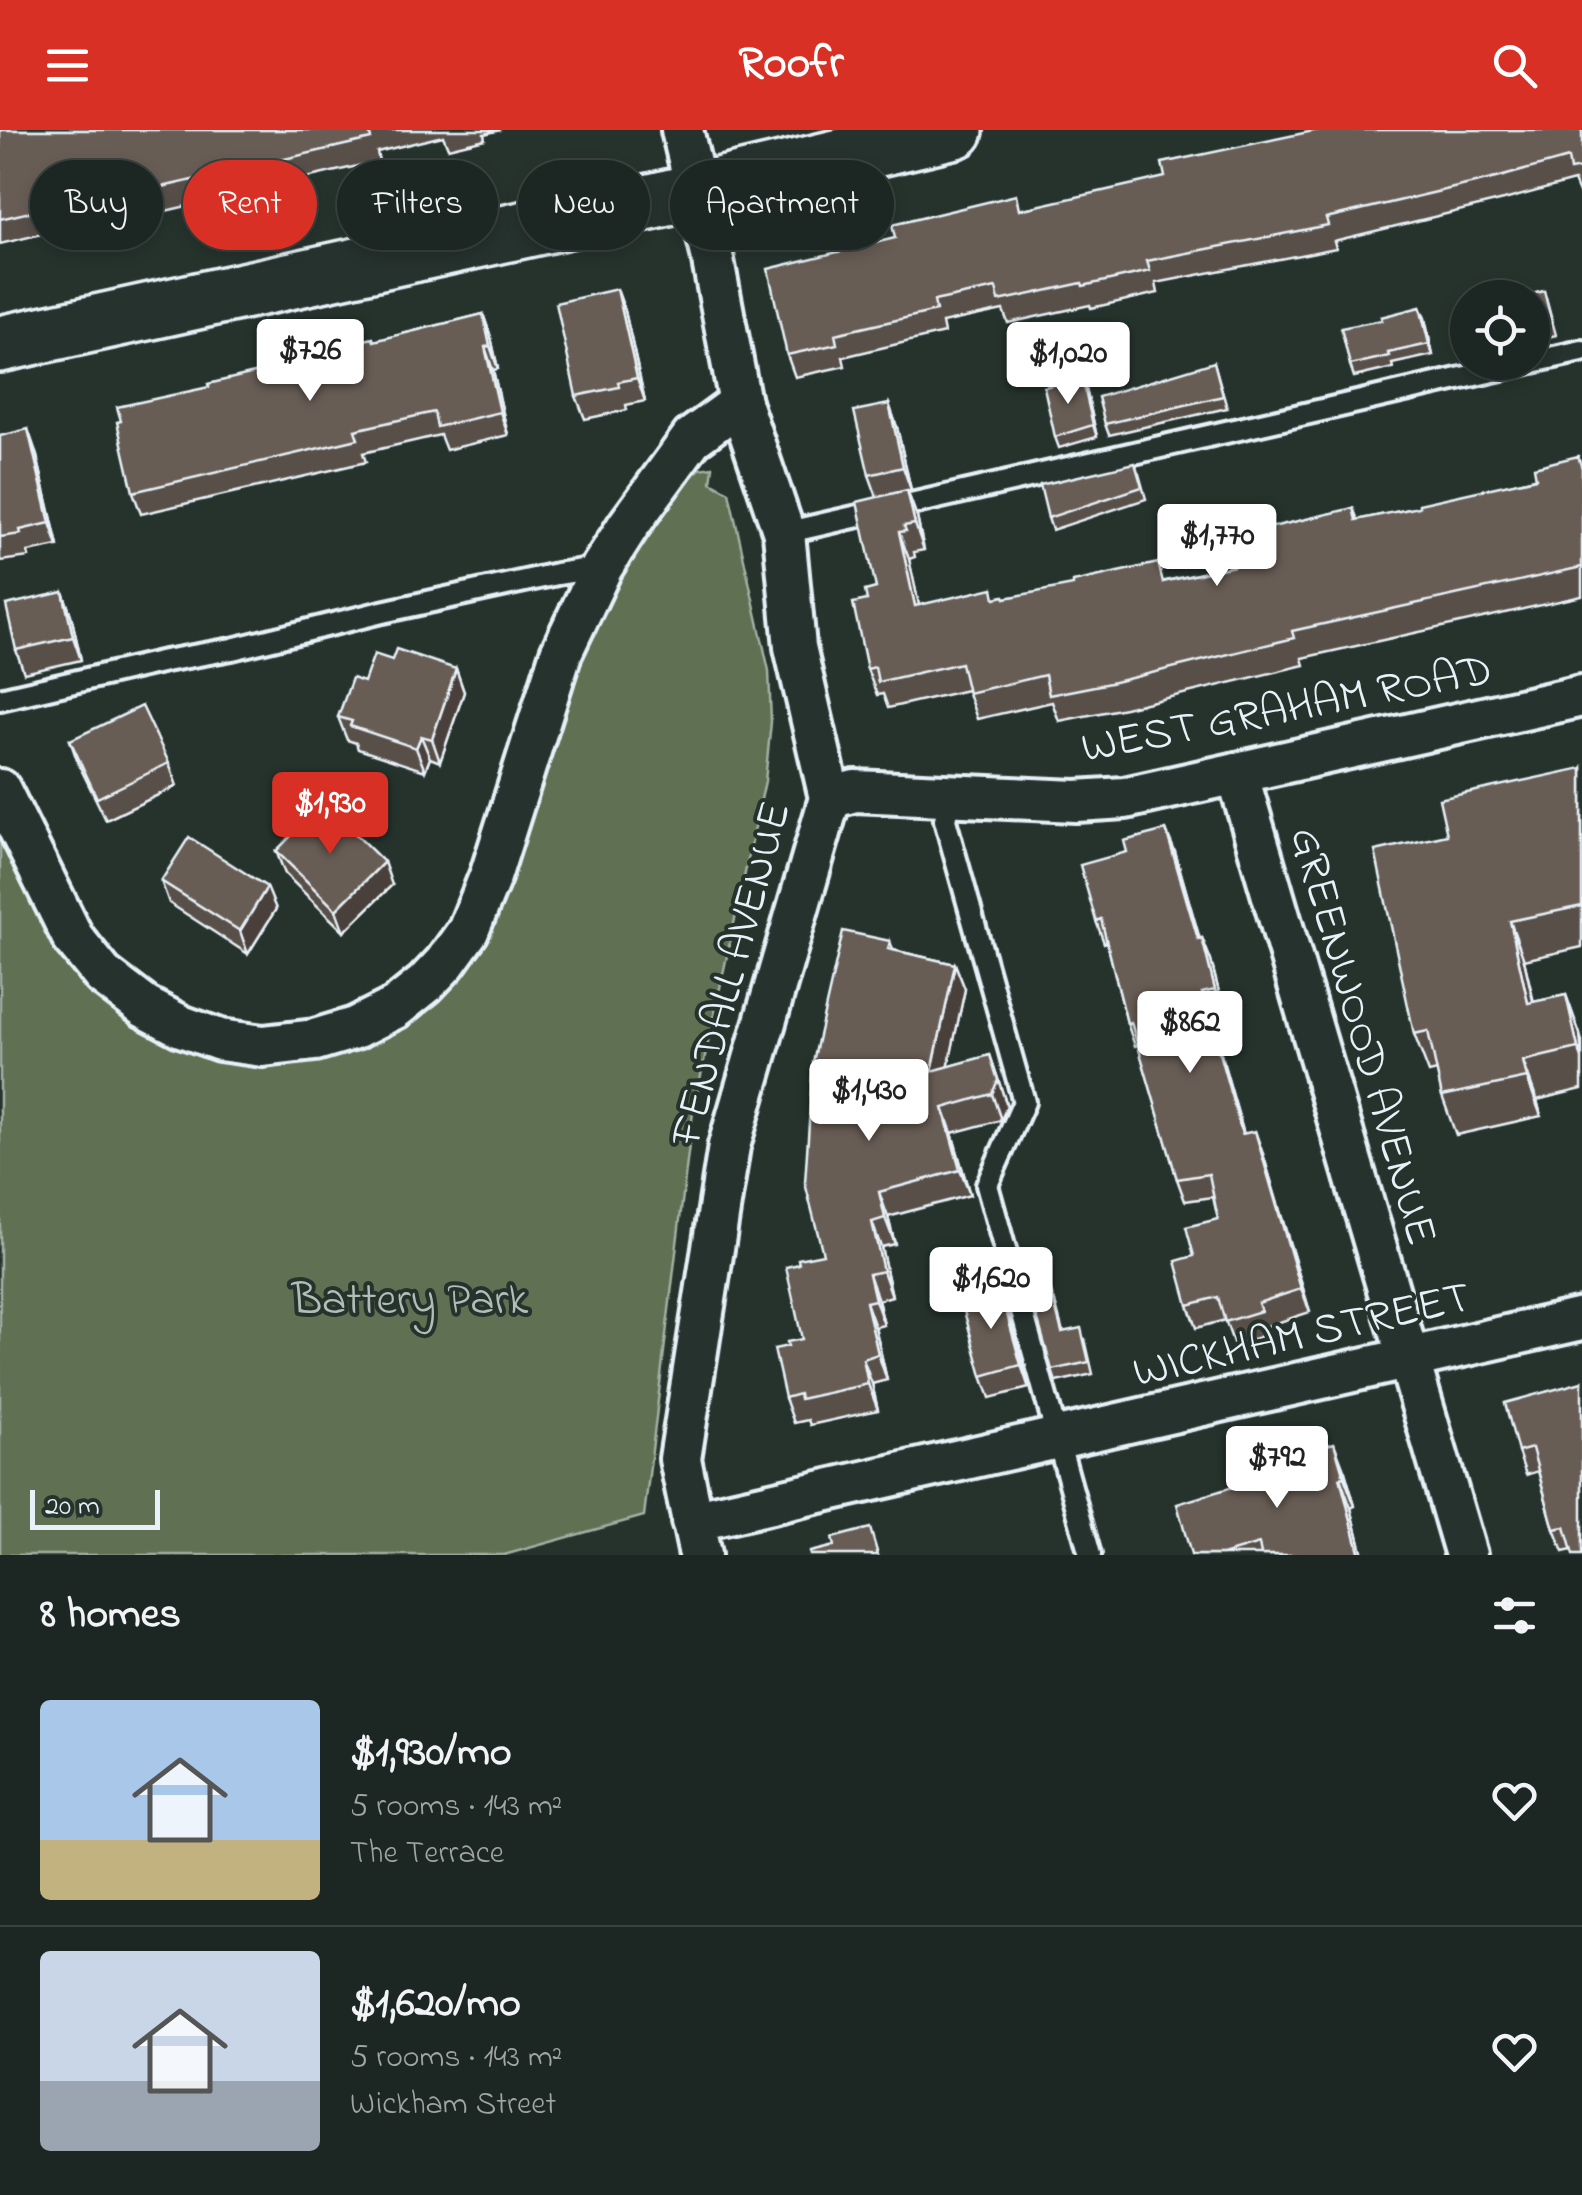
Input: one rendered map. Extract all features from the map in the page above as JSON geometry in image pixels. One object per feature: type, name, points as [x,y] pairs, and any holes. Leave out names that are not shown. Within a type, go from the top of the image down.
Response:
[{"type":"street","name":"FENDALL AVENUE","points":[[682,130],[689,160]]},
{"type":"street","points":[[830,160],[955,130]]},
{"type":"street","points":[[0,344],[670,198]]},
{"type":"street","name":"FENDALL AVENUE","points":[[696,1538],[680,1460],[729,1146],[830,798],[795,647],[784,533],[740,402],[712,250]]},
{"type":"street","points":[[0,790],[72,938],[103,975],[145,1007],[180,1026],[220,1040],[263,1046],[316,1040],[355,1028],[395,1008],[445,963],[468,931],[491,874],[562,653],[602,567],[692,438],[740,402]]},
{"type":"street","name":"WEST GRAHAM ROAD","points":[[830,798],[855,791],[1076,800],[1125,798],[1582,696]]},
{"type":"street","name":"GREENWOOD AVENUE","points":[[1237,773],[1466,1555]]},
{"type":"street","name":"WICKHAM STREET","points":[[696,1538],[1057,1439],[1582,1319]]},
{"type":"lane","points":[[1550,358],[1582,351]]},
{"type":"lane","points":[[784,533],[1453,380]]},
{"type":"lane","points":[[0,699],[602,567]]},
{"type":"lane","points":[[950,795],[945,820],[1024,1102],[988,1185],[1090,1555]]},
{"type":"green space","name":"Battery Park","points":[[713,467],[711,482],[729,492],[769,671],[771,722],[765,781],[693,1112],[644,1516],[504,1555],[0,1555],[0,827],[57,941],[195,1050],[417,1015],[577,659],[623,576],[686,481],[700,469]]},
{"type":"building","points":[[0,130],[369,130],[371,139],[280,160],[183,160],[183,182],[163,187],[163,160],[30,160],[30,212],[0,219]]},
{"type":"building","points":[[1318,130],[1582,130],[1582,168],[1570,170],[1568,158],[1326,218],[1328,225],[1147,261],[1150,271],[1083,286],[1082,283],[999,301],[996,288],[934,301],[936,311],[835,334],[837,344],[787,355],[768,269],[846,250],[894,250],[894,225],[1016,195],[1019,210],[1165,177],[1162,163]]},
{"type":"building","points":[[617,289],[637,378],[618,382],[619,387],[576,396],[556,303]]},
{"type":"building","points":[[1420,307],[1429,344],[1350,365],[1341,328]]},
{"type":"building","points":[[483,314],[490,346],[485,347],[500,412],[437,427],[434,412],[355,430],[358,439],[133,492],[117,407],[314,359],[313,352]]},
{"type":"building","points":[[1214,362],[1223,396],[1105,424],[1098,397]]},
{"type":"building","points":[[1082,378],[1093,425],[1055,437],[1044,387]]},
{"type":"building","points":[[889,404],[903,467],[869,475],[854,411]]},
{"type":"building","points":[[28,429],[50,523],[0,537],[0,436]]},
{"type":"building","points":[[1578,456],[1582,468],[1582,567],[1292,631],[1294,638],[1049,695],[1045,675],[968,693],[961,663],[878,682],[875,667],[867,669],[853,603],[867,600],[865,591],[876,588],[857,502],[907,490],[915,524],[904,526],[906,531],[899,532],[915,606],[993,588],[995,598],[1005,598],[1158,563],[1163,582],[1234,566],[1229,545],[1236,543],[1234,536],[1353,508],[1356,520],[1419,507],[1536,478],[1534,467]]},
{"type":"building","points":[[1135,463],[1142,487],[1048,518],[1040,485]]},
{"type":"building","points":[[63,592],[73,637],[16,650],[6,605]]},
{"type":"building","points":[[396,649],[456,669],[432,739],[421,736],[416,748],[350,726],[352,721],[338,717],[352,678],[364,682],[374,654],[392,660]]},
{"type":"building","points":[[142,706],[169,763],[97,798],[70,740]]},
{"type":"building","points":[[1582,768],[1582,906],[1510,921],[1528,1003],[1566,995],[1578,1048],[1523,1061],[1527,1078],[1442,1096],[1428,1031],[1414,1034],[1375,851],[1447,835],[1439,799]]},
{"type":"building","points":[[320,807],[330,816],[334,813],[384,862],[336,910],[276,851]]},
{"type":"building","points":[[1166,830],[1215,990],[1202,993],[1242,1134],[1255,1131],[1301,1289],[1258,1303],[1261,1311],[1225,1322],[1218,1297],[1188,1305],[1176,1261],[1194,1256],[1186,1227],[1218,1219],[1209,1174],[1177,1179],[1131,1022],[1127,1023],[1101,919],[1096,921],[1080,865],[1127,852],[1124,841]]},
{"type":"building","points":[[189,837],[267,887],[240,931],[161,881]]},
{"type":"building","points":[[843,931],[890,941],[888,949],[955,964],[932,1071],[990,1055],[998,1080],[992,1094],[943,1108],[960,1170],[879,1192],[885,1218],[872,1222],[883,1271],[869,1274],[875,1300],[866,1302],[878,1354],[863,1359],[868,1384],[800,1399],[799,1394],[785,1398],[774,1349],[802,1339],[786,1267],[799,1264],[798,1259],[823,1254],[805,1183],[813,1062]]},
{"type":"building","points":[[1050,1287],[1062,1332],[1081,1328],[1089,1362],[1052,1370],[1030,1292]]},
{"type":"building","points":[[1000,1289],[1021,1365],[982,1376],[961,1300]]},
{"type":"building","points":[[1582,1382],[1582,1555],[1573,1555],[1565,1527],[1554,1529],[1532,1448],[1518,1452],[1505,1403]]},
{"type":"building","points":[[1334,1443],[1360,1555],[1261,1555],[1259,1544],[1222,1555],[1191,1555],[1177,1504],[1259,1479],[1255,1465]]},
{"type":"building","points":[[870,1528],[878,1555],[810,1555],[834,1546],[832,1538]]}]
